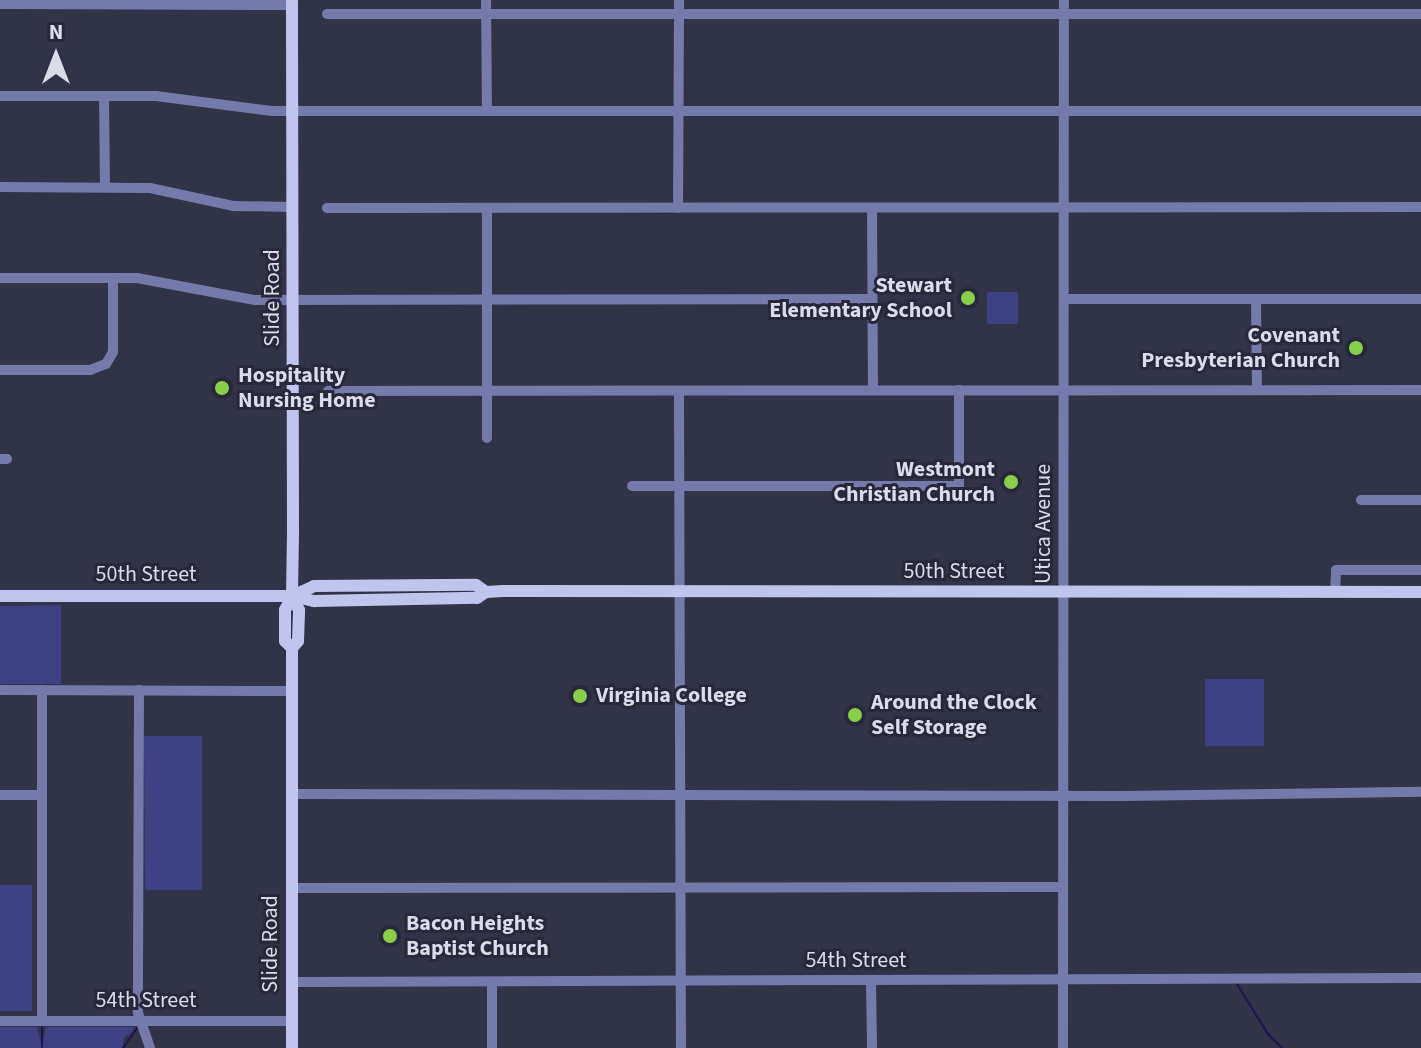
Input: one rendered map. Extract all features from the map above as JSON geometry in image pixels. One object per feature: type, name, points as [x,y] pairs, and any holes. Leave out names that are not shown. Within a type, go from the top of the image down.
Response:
[{"type":"main road","name":"Slide Road","points":[[292,2],[292,596],[299,610],[298,641],[292,648],[291,691],[292,1048]]},
{"type":"main road","name":"50th Street","points":[[0,596],[292,596],[314,586],[476,585],[486,592],[1421,592]]},
{"type":"street","points":[[486,0],[487,111]]},
{"type":"street","points":[[678,208],[679,0]]},
{"type":"street","points":[[872,0],[872,14]]},
{"type":"street","name":"Utica Avenue","points":[[1063,1048],[1064,0]]},
{"type":"street","points":[[0,4],[292,2]]},
{"type":"street","points":[[327,14],[1421,14]]},
{"type":"street","points":[[0,96],[156,96],[293,111],[1421,111]]},
{"type":"street","points":[[104,96],[105,187]]},
{"type":"street","points":[[0,187],[150,188],[234,206],[293,207]]},
{"type":"street","points":[[327,208],[1421,207]]},
{"type":"street","points":[[487,208],[487,438]]},
{"type":"street","points":[[872,208],[873,390]]},
{"type":"street","points":[[0,278],[153,279],[237,299],[872,299]]},
{"type":"street","points":[[0,370],[90,370],[106,364],[113,352],[113,278]]},
{"type":"street","points":[[1065,299],[1421,299]]},
{"type":"street","points":[[1256,299],[1257,390]]},
{"type":"street","points":[[632,486],[959,486],[959,390]]},
{"type":"street","points":[[328,391],[1421,390]]},
{"type":"street","points":[[679,391],[681,1048]]},
{"type":"street","points":[[1361,500],[1421,500]]},
{"type":"street","points":[[1335,592],[1336,570],[1421,570]]},
{"type":"street","points":[[1386,571],[1386,592]]},
{"type":"street","points":[[0,690],[291,691]]},
{"type":"street","points":[[42,690],[42,1021]]},
{"type":"street","points":[[139,690],[138,995],[150,1048]]},
{"type":"street","points":[[291,794],[1063,793],[1358,796],[1421,792]]},
{"type":"street","points":[[0,795],[42,795]]},
{"type":"street","points":[[291,888],[1063,887]]},
{"type":"street","name":"54th Street","points":[[291,982],[1421,978]]},
{"type":"street","points":[[871,981],[872,1048]]},
{"type":"street","points":[[492,982],[492,1048]]},
{"type":"street","name":"54th Street","points":[[0,1021],[292,1021]]},
{"type":"shaded area","points":[[987,292],[1018,292],[1018,324],[987,324]]},
{"type":"shaded area","points":[[61,605],[61,684],[0,684],[0,606]]},
{"type":"shaded area","points":[[1205,679],[1264,679],[1264,746],[1205,746]]},
{"type":"shaded area","points":[[144,736],[202,736],[202,890],[145,890]]},
{"type":"shaded area","points":[[0,885],[32,885],[32,1011],[0,1011]]},
{"type":"shaded area","points":[[0,1027],[37,1027],[42,1047],[46,1027],[133,1027],[133,1031],[125,1037],[122,1048],[0,1048]]},
{"type":"waterway","points":[[1237,984],[1268,1034],[1282,1048]]},
{"type":"waterway","points":[[42,1027],[42,1047]]},
{"type":"waterway","points":[[123,1048],[137,1028]]},
{"type":"place","name":"Stewart Elementary School","points":[[968,298]]},
{"type":"place","name":"Covenant Presbyterian Church","points":[[1356,348]]},
{"type":"place","name":"Hospitality Nursing Home","points":[[222,388]]},
{"type":"place","name":"Westmont Christian Church","points":[[1011,482]]},
{"type":"place","name":"Virginia College","points":[[580,696]]},
{"type":"place","name":"Around the Clock Self Storage","points":[[855,715]]},
{"type":"place","name":"Bacon Heights Baptist Church","points":[[390,936]]}]
